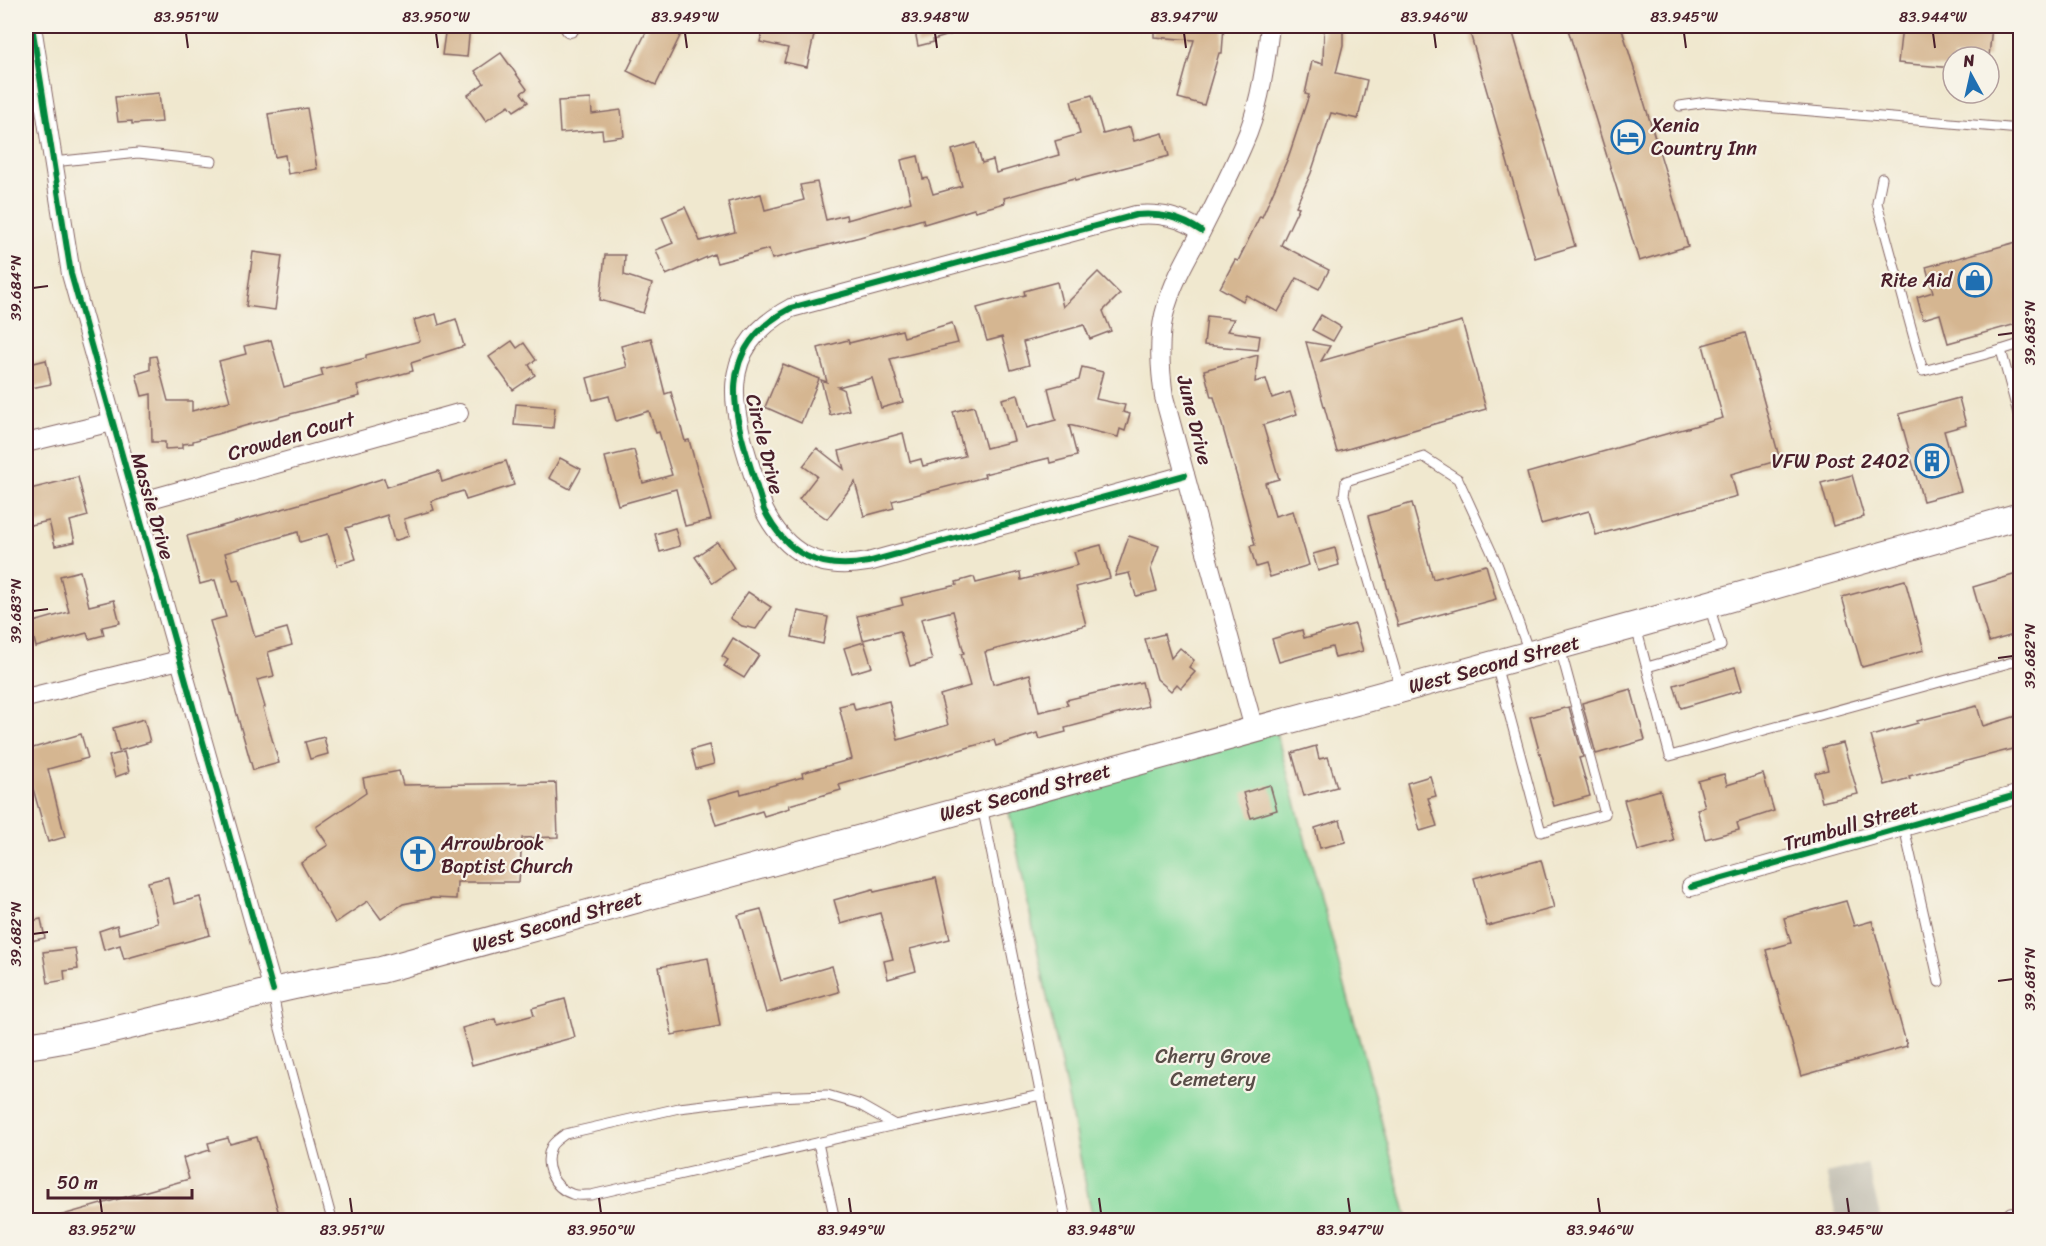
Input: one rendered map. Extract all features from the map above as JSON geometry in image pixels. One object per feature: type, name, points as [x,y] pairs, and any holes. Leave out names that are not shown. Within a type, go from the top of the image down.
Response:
[{"type":"main road","name":"West Second Street","points":[[26,1046],[129,1027],[273,990],[381,970],[1636,625],[2020,516]]},
{"type":"street","name":"Massie Drive","points":[[32,26],[71,274],[273,990]]},
{"type":"street","name":"June Drive","points":[[1254,729],[1164,396],[1160,369],[1160,344],[1164,316],[1174,284],[1228,178],[1249,131],[1260,86],[1270,26]]},
{"type":"street","name":"Circle Drive","points":[[1185,475],[868,562],[852,565],[824,563],[798,552],[778,534],[764,510],[737,414],[734,387],[741,356],[751,339],[766,323],[791,308],[1136,215],[1153,213],[1171,216],[1201,231]]},
{"type":"street","name":"Crowden Court","points":[[136,503],[459,412]]},
{"type":"street","points":[[26,443],[112,422]]},
{"type":"street","points":[[26,698],[179,660]]},
{"type":"street","name":"Trumbull Street","points":[[1691,887],[2020,794]]},
{"type":"lane","points":[[1680,106],[1707,102],[2020,129]]},
{"type":"lane","points":[[53,162],[138,153],[212,161]]},
{"type":"lane","points":[[1882,178],[1877,203],[1923,370],[2020,344]]},
{"type":"lane","points":[[2001,350],[2020,421]]},
{"type":"lane","points":[[1401,689],[1344,495],[1346,481],[1424,458],[1458,479],[1498,566],[1530,654]]},
{"type":"lane","points":[[1647,668],[1721,646],[1709,604]]},
{"type":"lane","points":[[1636,625],[1670,756],[2020,660]]},
{"type":"lane","points":[[1495,663],[1541,832],[1605,814],[1560,645]]},
{"type":"lane","points":[[981,804],[1066,1221]]},
{"type":"lane","points":[[1904,827],[1939,982]]},
{"type":"lane","points":[[273,990],[279,1025],[332,1221]]},
{"type":"lane","points":[[895,1125],[858,1104],[827,1095],[773,1097],[680,1108],[565,1134],[552,1144],[548,1160],[551,1175],[559,1186],[572,1195],[591,1195],[895,1125],[1041,1095]]},
{"type":"lane","points":[[818,1143],[835,1221]]},
{"type":"lane","points":[[2001,1221],[2010,1212],[2020,1211]]},
{"type":"shaded area","points":[[1867,1163],[1881,1220],[1837,1220],[1826,1173]]},
{"type":"green space","name":"Cherry Grove Cemetery","points":[[1274,724],[1408,1220],[1093,1220],[1006,797]]},
{"type":"building","points":[[446,26],[470,26],[467,57],[442,55]]},
{"type":"building","points":[[649,26],[685,26],[656,85],[627,71]]},
{"type":"building","points":[[764,26],[816,26],[807,67],[784,62],[788,48],[760,42]]},
{"type":"building","points":[[914,26],[969,26],[969,29],[918,46]]},
{"type":"building","points":[[1154,26],[1224,26],[1222,53],[1219,53],[1204,105],[1178,98],[1194,40],[1154,37]]},
{"type":"building","points":[[1324,26],[1343,26],[1343,45],[1336,73],[1367,80],[1358,119],[1331,113],[1311,173],[1296,206],[1299,207],[1281,245],[1329,270],[1319,289],[1297,278],[1278,312],[1246,295],[1243,301],[1220,288],[1235,260],[1238,261],[1260,216],[1262,217],[1288,158],[1309,95],[1305,94],[1312,61],[1323,64]]},
{"type":"building","points":[[1468,26],[1511,26],[1575,246],[1535,258]]},
{"type":"building","name":"Xenia Country Inn","points":[[1567,26],[1621,26],[1688,246],[1639,261]]},
{"type":"building","points":[[1902,26],[1992,26],[1990,45],[1941,45],[1941,67],[1898,63]]},
{"type":"building","points":[[501,53],[527,89],[521,93],[528,102],[514,111],[509,105],[486,121],[468,95],[484,83],[475,71]]},
{"type":"building","points":[[159,93],[162,122],[132,124],[132,121],[118,122],[115,97]]},
{"type":"building","points":[[1092,95],[1103,134],[1130,127],[1134,141],[1163,133],[1169,156],[1076,180],[1075,178],[1004,198],[1005,203],[975,211],[974,209],[924,224],[923,219],[772,259],[769,249],[717,263],[714,254],[666,275],[656,250],[673,243],[662,217],[685,207],[700,241],[735,232],[728,202],[761,194],[765,210],[804,200],[800,185],[817,182],[826,220],[846,215],[847,220],[911,202],[901,160],[918,156],[923,179],[928,178],[933,194],[962,186],[952,150],[976,143],[982,163],[993,160],[996,173],[1059,155],[1055,141],[1080,134],[1071,101]]},
{"type":"building","points":[[591,99],[592,114],[621,110],[624,136],[603,139],[602,130],[560,133],[558,101]]},
{"type":"building","points":[[307,108],[317,169],[288,174],[285,155],[275,157],[268,114]]},
{"type":"building","name":"Rite Aid","points":[[2020,241],[2020,323],[1948,343],[1940,314],[1923,319],[1917,297],[1933,292],[1926,267]]},
{"type":"building","points":[[253,252],[282,256],[275,310],[246,306]]},
{"type":"building","points":[[605,255],[625,255],[624,275],[652,284],[643,313],[600,300]]},
{"type":"building","points":[[1098,272],[1120,294],[1103,311],[1111,331],[1090,339],[1084,325],[1023,342],[1029,365],[1011,370],[1002,337],[987,341],[977,308],[1025,295],[1024,291],[1057,282],[1063,307]]},
{"type":"building","points":[[436,314],[439,325],[456,319],[464,346],[411,363],[413,371],[357,386],[360,396],[248,425],[193,441],[193,443],[182,444],[182,448],[165,449],[165,442],[152,442],[151,394],[142,396],[136,374],[150,370],[150,357],[156,356],[168,401],[192,401],[192,411],[230,401],[219,361],[246,354],[244,346],[271,340],[284,387],[323,376],[321,369],[420,341],[414,320]]},
{"type":"building","points":[[1321,315],[1341,327],[1333,341],[1312,330]]},
{"type":"building","points":[[1207,316],[1234,319],[1227,331],[1260,336],[1258,350],[1204,345]]},
{"type":"building","points":[[1462,321],[1486,409],[1337,452],[1306,342],[1330,346],[1321,361]]},
{"type":"building","points":[[952,323],[958,343],[890,359],[903,402],[881,408],[872,378],[838,387],[843,389],[849,410],[830,415],[821,380],[827,382],[818,348],[902,330],[904,337]]},
{"type":"building","points":[[1745,333],[1780,460],[1731,474],[1737,496],[1596,535],[1589,511],[1541,524],[1527,473],[1723,418],[1703,345]]},
{"type":"building","points":[[651,338],[665,394],[671,392],[685,441],[689,440],[711,520],[685,526],[676,489],[618,505],[605,457],[634,450],[643,483],[672,475],[659,432],[656,433],[649,411],[616,421],[609,396],[593,400],[587,378],[627,367],[621,346]]},
{"type":"building","points":[[512,341],[517,348],[524,343],[536,360],[529,365],[535,375],[513,390],[489,357]]},
{"type":"building","points":[[1258,355],[1255,382],[1266,379],[1272,398],[1290,392],[1297,414],[1263,425],[1279,479],[1265,483],[1275,516],[1293,511],[1309,565],[1270,577],[1266,564],[1256,567],[1250,546],[1255,545],[1245,505],[1204,370]]},
{"type":"building","points":[[46,360],[51,384],[26,389],[26,365]]},
{"type":"building","points":[[783,364],[819,379],[801,423],[765,407]]},
{"type":"building","points":[[1082,367],[1103,372],[1096,399],[1125,405],[1123,412],[1130,414],[1125,431],[1120,429],[1118,437],[1069,425],[1077,456],[1050,463],[1049,458],[984,474],[985,477],[892,501],[894,508],[864,516],[855,482],[827,519],[799,499],[817,476],[803,466],[817,448],[844,469],[839,451],[903,433],[910,462],[921,459],[923,466],[965,456],[953,412],[974,406],[986,448],[1014,441],[1002,399],[1018,395],[1027,428],[1056,420],[1048,388],[1079,380]]},
{"type":"building","name":"VFW Post 2402","points":[[1959,398],[1966,425],[1944,431],[1961,491],[1923,501],[1899,414]]},
{"type":"building","points":[[516,404],[555,407],[553,428],[514,425]]},
{"type":"building","points":[[560,458],[581,469],[570,489],[549,478]]},
{"type":"building","points":[[506,461],[514,485],[466,500],[463,491],[431,501],[434,510],[404,519],[409,536],[394,541],[387,515],[346,528],[356,559],[337,565],[328,534],[300,542],[298,532],[225,553],[233,581],[239,580],[255,637],[287,628],[292,645],[268,652],[274,676],[257,680],[279,763],[253,770],[210,621],[226,617],[215,580],[200,584],[187,536],[384,478],[387,487],[439,471],[442,482]]},
{"type":"building","points":[[1852,475],[1864,517],[1833,526],[1821,483]]},
{"type":"building","points":[[78,477],[88,516],[70,521],[75,542],[55,546],[49,521],[26,526],[26,490]]},
{"type":"building","points":[[1412,503],[1433,579],[1486,565],[1496,599],[1398,626],[1368,516]]},
{"type":"building","points":[[675,528],[680,546],[660,552],[655,534]]},
{"type":"building","points":[[1129,536],[1159,546],[1151,569],[1157,591],[1136,596],[1129,573],[1115,576]]},
{"type":"building","points":[[717,542],[734,568],[713,583],[695,557]]},
{"type":"building","points":[[1101,545],[1110,578],[1076,587],[1086,625],[985,652],[993,684],[1030,674],[1039,712],[1068,705],[1066,700],[1142,682],[1148,706],[1065,728],[1066,732],[1039,739],[1037,733],[996,746],[994,740],[839,785],[841,790],[789,805],[790,808],[764,816],[762,811],[716,825],[708,799],[740,790],[741,794],[803,777],[802,773],[852,759],[839,706],[853,703],[855,710],[889,701],[898,740],[948,725],[940,695],[970,686],[953,611],[921,619],[932,660],[910,666],[900,631],[863,640],[857,616],[903,605],[901,598],[957,585],[956,582],[974,577],[976,583],[1020,572],[1021,580],[1078,565],[1074,552]]},
{"type":"building","points":[[1335,548],[1339,565],[1318,571],[1313,554]]},
{"type":"building","points":[[80,571],[89,606],[114,600],[120,623],[102,627],[104,635],[89,639],[87,633],[36,647],[30,623],[69,612],[60,576]]},
{"type":"building","points":[[2020,573],[2020,633],[1989,642],[1973,587]]},
{"type":"building","points":[[1905,580],[1924,650],[1862,667],[1842,597]]},
{"type":"building","points":[[748,592],[771,607],[756,629],[742,626],[730,618]]},
{"type":"building","points":[[798,611],[828,617],[823,644],[792,637]]},
{"type":"building","points":[[1355,624],[1363,651],[1335,658],[1332,647],[1279,662],[1272,639],[1302,630],[1304,638]]},
{"type":"building","points":[[1164,634],[1171,658],[1180,648],[1194,660],[1189,667],[1195,672],[1181,688],[1177,684],[1171,691],[1157,679],[1145,639]]},
{"type":"building","points":[[733,638],[759,655],[744,678],[724,666],[728,660],[722,656]]},
{"type":"building","points":[[864,642],[872,667],[852,673],[844,648]]},
{"type":"building","points":[[1735,667],[1742,690],[1681,708],[1674,685]]},
{"type":"building","points":[[1631,689],[1645,740],[1596,754],[1582,703]]},
{"type":"building","points":[[1977,706],[1983,726],[2020,715],[2020,747],[1909,776],[1910,778],[1885,785],[1871,736],[1918,723],[1917,721]]},
{"type":"building","points":[[1569,707],[1583,757],[1579,758],[1590,796],[1554,806],[1530,717]]},
{"type":"building","points":[[144,719],[150,742],[119,751],[113,728]]},
{"type":"building","points":[[81,734],[88,758],[48,769],[65,837],[48,842],[32,785],[26,787],[26,750]]},
{"type":"building","points":[[324,737],[328,754],[310,759],[305,742]]},
{"type":"building","points":[[1843,743],[1858,794],[1822,802],[1815,773],[1828,770],[1822,748]]},
{"type":"building","points":[[709,745],[714,764],[696,769],[691,750]]},
{"type":"building","points":[[1316,746],[1319,759],[1328,757],[1337,787],[1304,796],[1292,753]]},
{"type":"building","points":[[124,752],[129,772],[115,777],[109,756]]},
{"type":"building","name":"Arrowbrook Baptist Church","points":[[399,771],[403,785],[556,783],[558,837],[522,838],[519,882],[457,882],[456,899],[432,898],[403,904],[381,919],[368,901],[335,923],[301,863],[328,845],[316,827],[366,793],[363,778]]},
{"type":"building","points":[[1724,774],[1727,785],[1763,774],[1774,811],[1737,823],[1739,830],[1705,839],[1697,809],[1705,807],[1698,781]]},
{"type":"building","points":[[1430,776],[1436,796],[1428,798],[1437,826],[1420,831],[1407,783]]},
{"type":"building","points":[[1270,785],[1277,810],[1251,818],[1243,793]]},
{"type":"building","points":[[1660,790],[1674,841],[1638,851],[1624,800]]},
{"type":"building","points":[[1340,820],[1346,842],[1320,848],[1315,828]]},
{"type":"building","points":[[1541,860],[1554,908],[1487,926],[1474,878]]},
{"type":"building","points":[[168,877],[174,904],[200,897],[210,935],[124,959],[120,945],[104,950],[99,931],[117,925],[119,934],[158,923],[148,882]]},
{"type":"building","points":[[936,878],[950,939],[910,949],[916,971],[888,979],[884,961],[893,959],[880,913],[841,924],[834,900],[873,889],[874,892]]},
{"type":"building","points":[[1846,901],[1854,926],[1872,921],[1907,1046],[1801,1076],[1766,950],[1791,943],[1784,918]]},
{"type":"building","points":[[761,909],[781,981],[832,966],[839,992],[766,1013],[738,915]]},
{"type":"building","points":[[41,919],[45,938],[30,941],[26,922]]},
{"type":"building","points":[[75,948],[78,969],[64,971],[65,980],[48,983],[43,952]]},
{"type":"building","points":[[708,958],[720,1026],[672,1035],[659,967]]},
{"type":"building","points":[[565,999],[575,1037],[472,1065],[462,1028],[495,1019],[497,1025],[534,1015],[532,1008]]},
{"type":"building","points":[[257,1137],[281,1221],[59,1221],[59,1216],[189,1179],[183,1158],[210,1150],[208,1143],[228,1138],[230,1144]]},
{"type":"cycle path","points":[[32,26],[71,274],[273,990]]},
{"type":"cycle path","points":[[1185,475],[868,562],[834,564],[806,556],[794,548],[783,538],[764,510],[746,453],[735,398],[737,373],[745,349],[763,327],[791,308],[1136,215],[1170,217],[1186,222],[1201,231]]},
{"type":"cycle path","points":[[1691,887],[2020,794]]},
{"type":"place","name":"Xenia Country Inn","points":[[1628,137]]},
{"type":"place","name":"Rite Aid","points":[[1975,280]]},
{"type":"place","name":"VFW Post 2402","points":[[1932,461]]},
{"type":"place","name":"Arrowbrook Baptist Church","points":[[418,854]]}]
